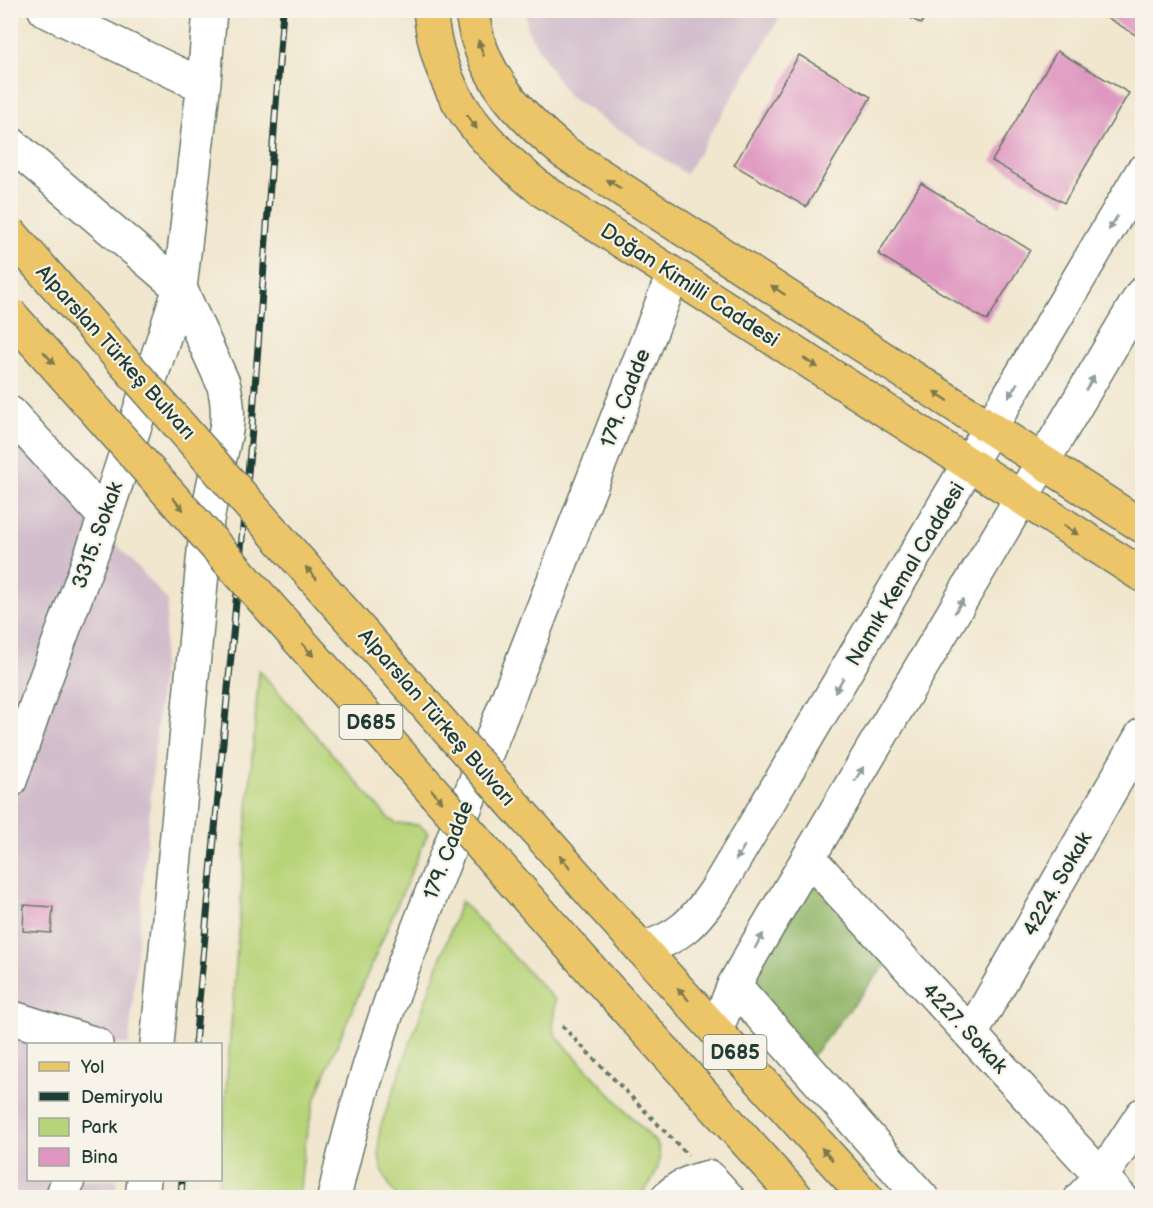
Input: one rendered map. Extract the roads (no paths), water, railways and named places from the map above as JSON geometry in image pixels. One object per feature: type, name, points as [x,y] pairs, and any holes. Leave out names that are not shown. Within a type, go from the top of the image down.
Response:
[{"type":"main road","name":"Doğan Kimilli Caddesi","points":[[430,10],[434,43],[444,75],[460,106],[481,134],[508,163],[542,190],[1143,575]]},
{"type":"main road","name":"Doğan Kimilli Caddesi","points":[[472,10],[480,46],[491,75],[534,127],[564,152],[1143,526]]},
{"type":"main road","name":"Alparslan Türkeş Bulvarı","points":[[10,233],[603,906],[867,1197]]},
{"type":"main road","name":"D685","points":[[10,314],[796,1197]]},
{"type":"street","points":[[45,10],[189,79],[204,81]]},
{"type":"street","name":"3315. Sokak","points":[[10,781],[16,747],[105,517],[180,288],[210,10]]},
{"type":"street","points":[[10,142],[180,288],[223,383],[229,409],[229,419],[207,520],[157,1043]]},
{"type":"street","name":"Namık Kemal Caddesi","points":[[642,949],[663,943],[680,933],[697,917],[715,892],[1143,172]]},
{"type":"street","name":"179. Cadde","points":[[341,1195],[357,1101],[371,1054],[673,275]]},
{"type":"street","points":[[717,1031],[734,985],[758,943],[1143,294]]},
{"type":"street","points":[[10,413],[105,517]]},
{"type":"street","name":"4224. Sokak","points":[[971,1034],[1143,735]]},
{"type":"street","name":"4227. Sokak","points":[[809,858],[971,1034],[1101,1190]]},
{"type":"street","points":[[734,985],[922,1197]]},
{"type":"street","points":[[10,1017],[93,1043]]},
{"type":"street","points":[[1101,1190],[1143,1115]]},
{"type":"street","points":[[667,1197],[693,1180],[718,1187]]},
{"type":"street","points":[[62,1197],[67,1181]]},
{"type":"street","points":[[142,1197],[144,1181]]},
{"type":"railway","points":[[195,1043],[251,441],[283,10]]},
{"type":"railway","points":[[181,1198],[182,1181]]}]
